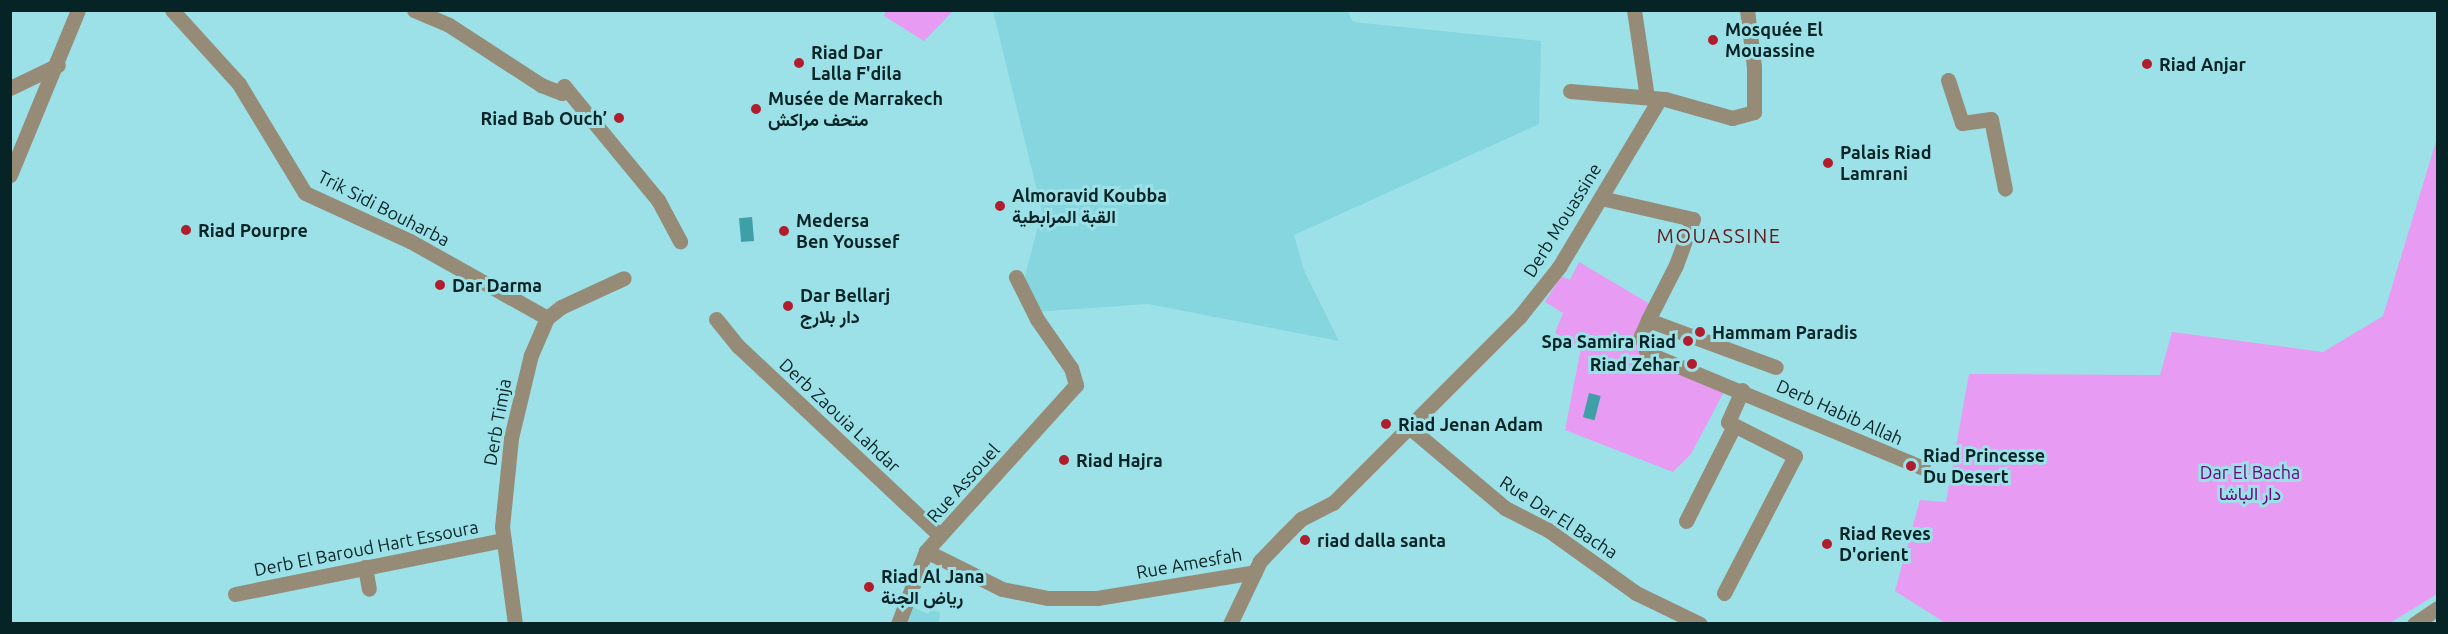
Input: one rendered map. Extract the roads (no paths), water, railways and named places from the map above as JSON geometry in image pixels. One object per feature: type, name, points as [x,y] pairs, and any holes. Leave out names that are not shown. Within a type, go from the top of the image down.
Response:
[{"type":"street","points":[[10,175],[58,65],[78,10]]},
{"type":"street","name":"Trik Sidi Bouharba","points":[[172,10],[239,84],[305,193],[410,241],[547,318]]},
{"type":"street","points":[[414,10],[449,25],[541,85],[562,93],[564,86],[658,200],[680,241]]},
{"type":"street","points":[[1634,10],[1653,99]]},
{"type":"street","points":[[1570,91],[1653,99],[1732,118],[1754,112],[1754,67],[1747,10]]},
{"type":"street","points":[[10,88],[58,65]]},
{"type":"street","points":[[1948,80],[1962,123],[1991,119],[2005,189]]},
{"type":"street","name":"Derb Mouassine","points":[[1409,427],[1520,316],[1559,267],[1601,198],[1653,99]]},
{"type":"street","name":"Derb Habib Allah","points":[[1601,198],[1693,219],[1676,266],[1641,336],[1647,353],[1742,390],[1923,468]]},
{"type":"street","name":"Rue Assouel","points":[[898,624],[926,551],[1068,397],[1077,380],[1037,319],[1016,277]]},
{"type":"street","points":[[547,318],[561,307],[624,278]]},
{"type":"street","name":"Derb Timja","points":[[515,624],[502,527],[511,438],[531,355],[547,318]]},
{"type":"street","name":"Derb Zaouia Lahdar","points":[[716,319],[738,346],[940,536]]},
{"type":"street","name":"Derb Habib Allah","points":[[1648,320],[1776,367]]},
{"type":"street","points":[[1724,593],[1795,456],[1734,426],[1726,418],[1742,390]]},
{"type":"street","points":[[1686,520],[1734,426]]},
{"type":"street","name":"Rue Amesfah","points":[[926,551],[1002,589],[1048,598],[1097,598],[1255,572],[1294,525],[1333,503],[1409,427]]},
{"type":"street","name":"Rue Dar El Bacha","points":[[1409,427],[1505,508],[1548,530],[1636,593],[1700,624]]},
{"type":"street","name":"Derb El Baroud Hart Essoura","points":[[235,594],[504,540]]},
{"type":"street","points":[[365,567],[369,589]]},
{"type":"street","points":[[1230,624],[1255,572]]},
{"type":"street","points":[[2414,624],[2438,608]]},
{"type":"place","name":"Mosquée El Mouassine","points":[[1713,40]]},
{"type":"place","name":"Riad Dar Lalla F'dila","points":[[799,63]]},
{"type":"place","name":"Riad Anjar","points":[[2147,64]]},
{"type":"place","name":"Musée de Marrakech متحف مراكش","points":[[756,109]]},
{"type":"place","name":"Riad Bab Ouch’","points":[[619,118]]},
{"type":"place","name":"Palais Riad Lamrani","points":[[1828,163]]},
{"type":"place","name":"Almoravid Koubba القبة المرابطية","points":[[1000,206]]},
{"type":"place","name":"Riad Pourpre","points":[[186,230]]},
{"type":"place","name":"Medersa Ben Youssef","points":[[784,231]]},
{"type":"place","name":"Dar Darma","points":[[440,285]]},
{"type":"place","name":"Dar Bellarj دار بلارج","points":[[788,306]]},
{"type":"place","name":"Hammam Paradis","points":[[1700,332]]},
{"type":"place","name":"Spa Samira Riad","points":[[1688,341]]},
{"type":"place","name":"Riad Zehar","points":[[1692,364]]},
{"type":"place","name":"Riad Jenan Adam","points":[[1386,424]]},
{"type":"place","name":"Riad Hajra","points":[[1064,460]]},
{"type":"place","name":"Riad Princesse Du Desert","points":[[1911,466]]},
{"type":"place","name":"riad dalla santa","points":[[1305,540]]},
{"type":"place","name":"Riad Reves D'orient","points":[[1827,544]]},
{"type":"place","name":"Riad Al Jana رياض الجنة","points":[[869,587]]},
{"type":"district","name":"MOUASSINE","points":[[1719,235]]},
{"type":"park label","name":"Dar El Bacha دار الباشا","points":[[2250,483]]}]
